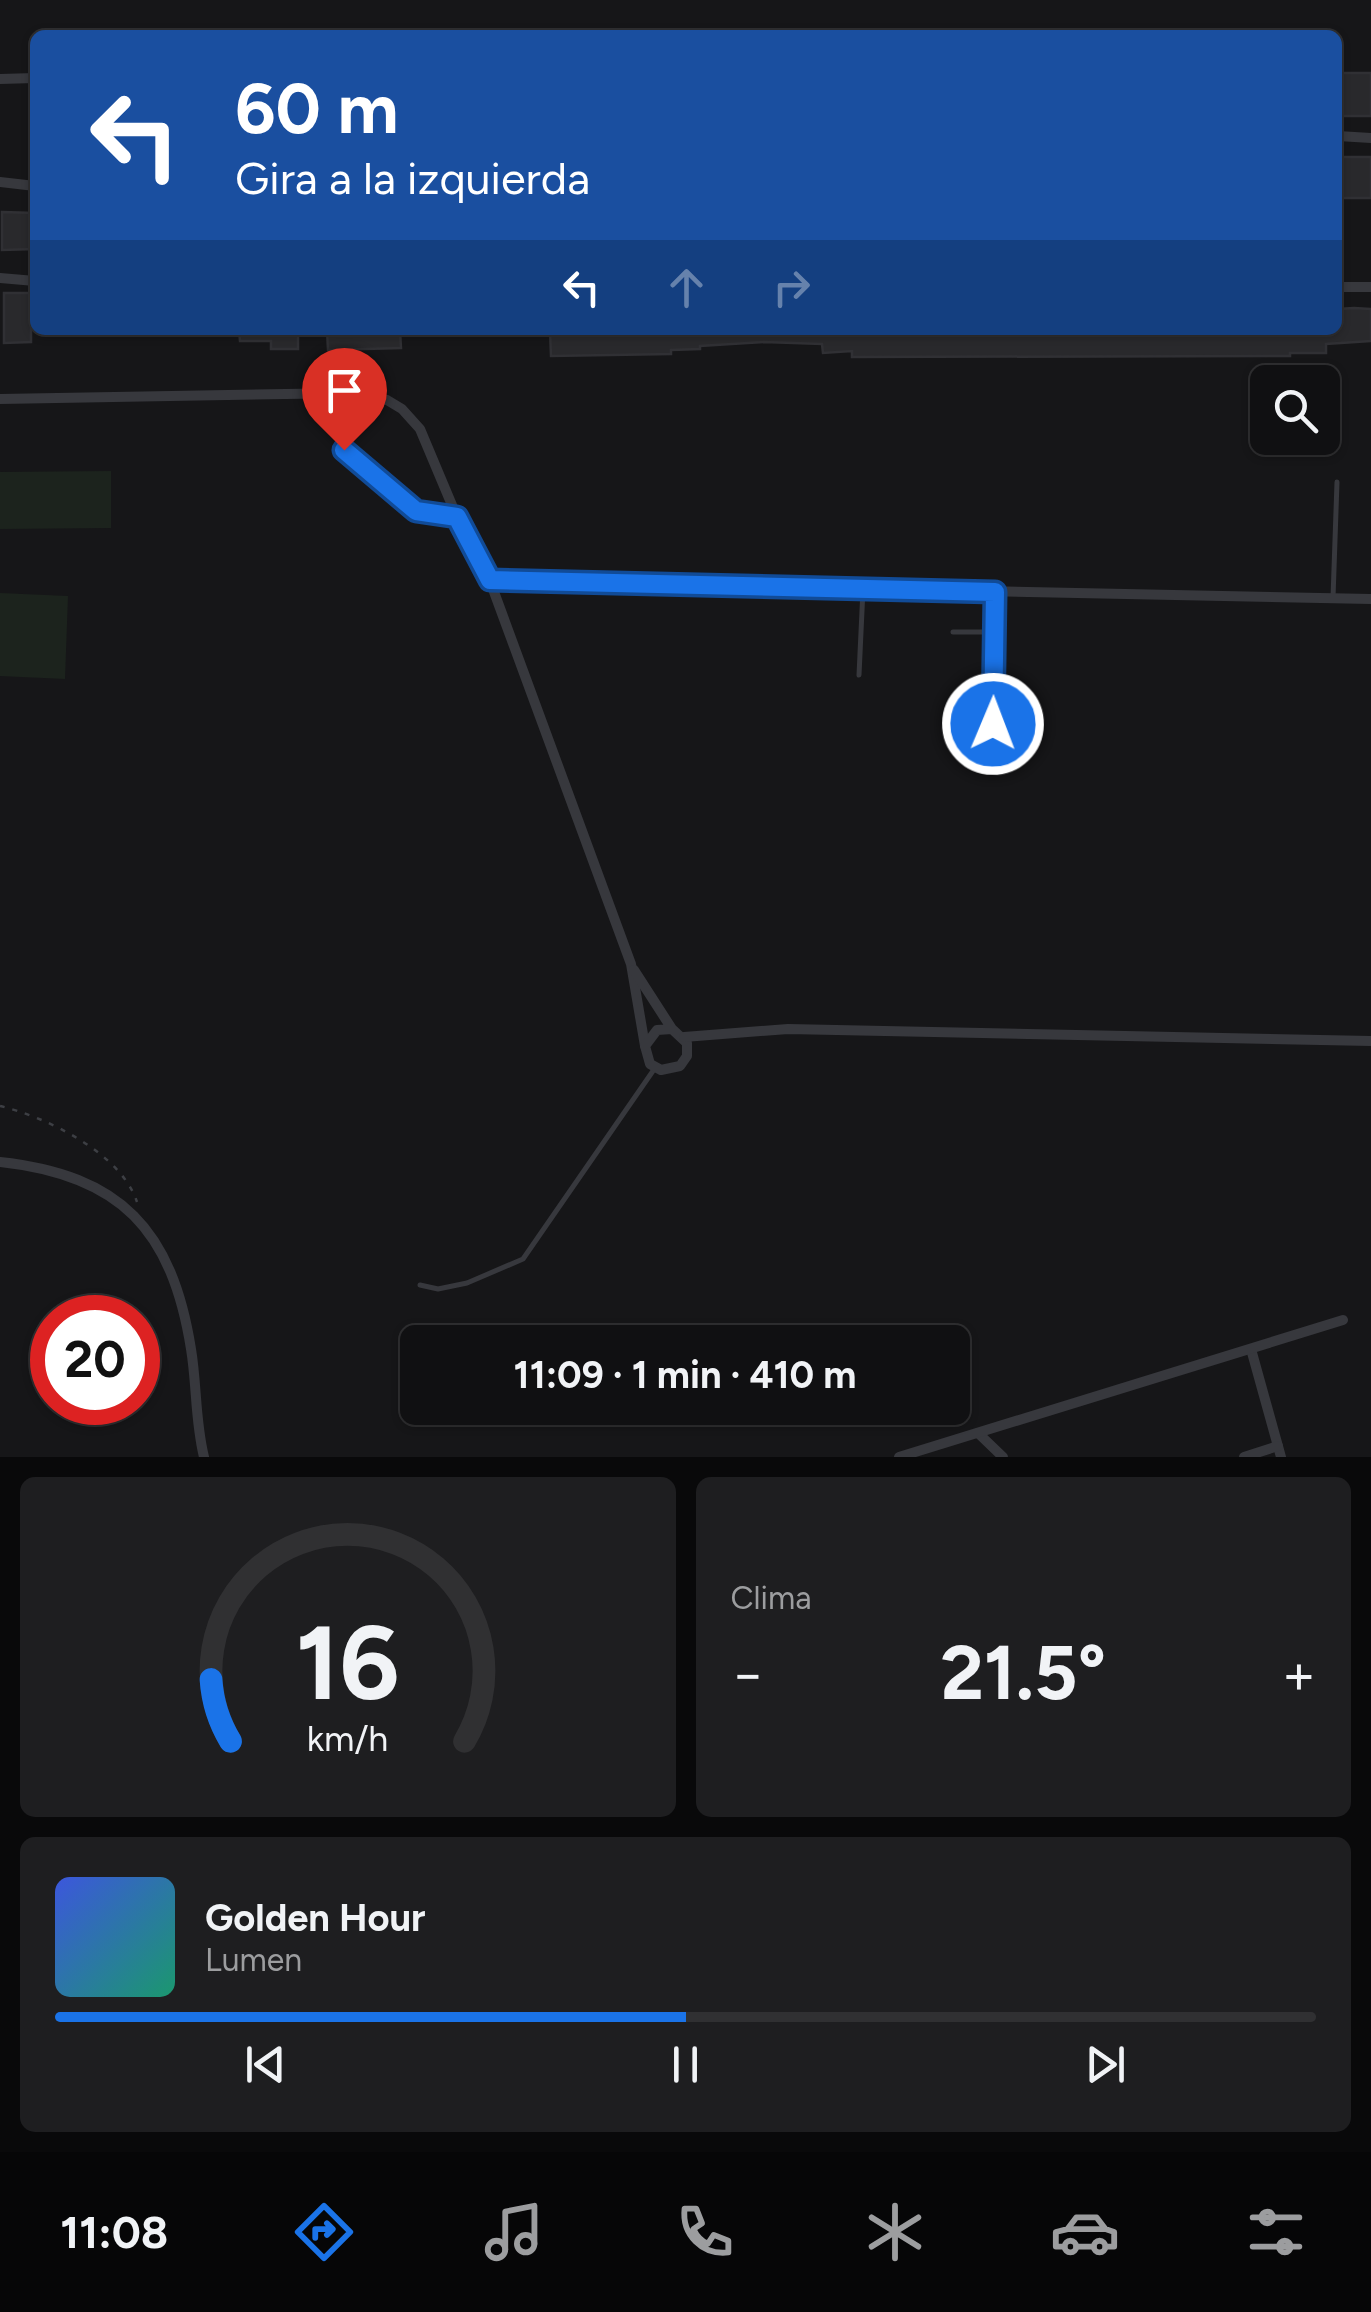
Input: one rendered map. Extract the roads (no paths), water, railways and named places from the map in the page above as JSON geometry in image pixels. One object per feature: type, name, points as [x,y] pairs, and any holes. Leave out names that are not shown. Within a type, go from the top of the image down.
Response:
[{"type":"street","points":[[0,80],[30,79]]},
{"type":"street","points":[[1342,136],[1371,138]]},
{"type":"street","points":[[0,182],[30,185]]},
{"type":"street","points":[[0,278],[30,281]]},
{"type":"street","points":[[1342,287],[1371,287]]},
{"type":"street","points":[[0,399],[348,393],[374,396],[402,409],[420,429],[457,517],[490,580],[631,964],[647,1059],[655,1068],[668,1071],[680,1066],[688,1050],[684,1037]]},
{"type":"street","points":[[490,580],[1371,599]]},
{"type":"street","points":[[631,964],[672,1029],[684,1037],[788,1029],[1371,1042]]},
{"type":"street","points":[[645,1046],[657,1030],[672,1029]]},
{"type":"street","points":[[0,1162],[75,1177],[111,1196],[139,1219],[171,1270],[180,1298],[192,1351],[204,1457]]},
{"type":"street","points":[[899,1457],[1343,1320]]},
{"type":"street","points":[[1244,1457],[1280,1452],[1251,1349]]},
{"type":"street","points":[[978,1433],[1003,1457]]},
{"type":"lane","points":[[344,450],[416,511],[457,517]]},
{"type":"lane","points":[[1334,598],[1337,482]]},
{"type":"lane","points":[[859,675],[863,589]]},
{"type":"lane","points":[[993,724],[995,592]]},
{"type":"lane","points":[[953,632],[994,632]]},
{"type":"lane","points":[[420,1285],[438,1290],[467,1283],[523,1259],[655,1068]]}]
